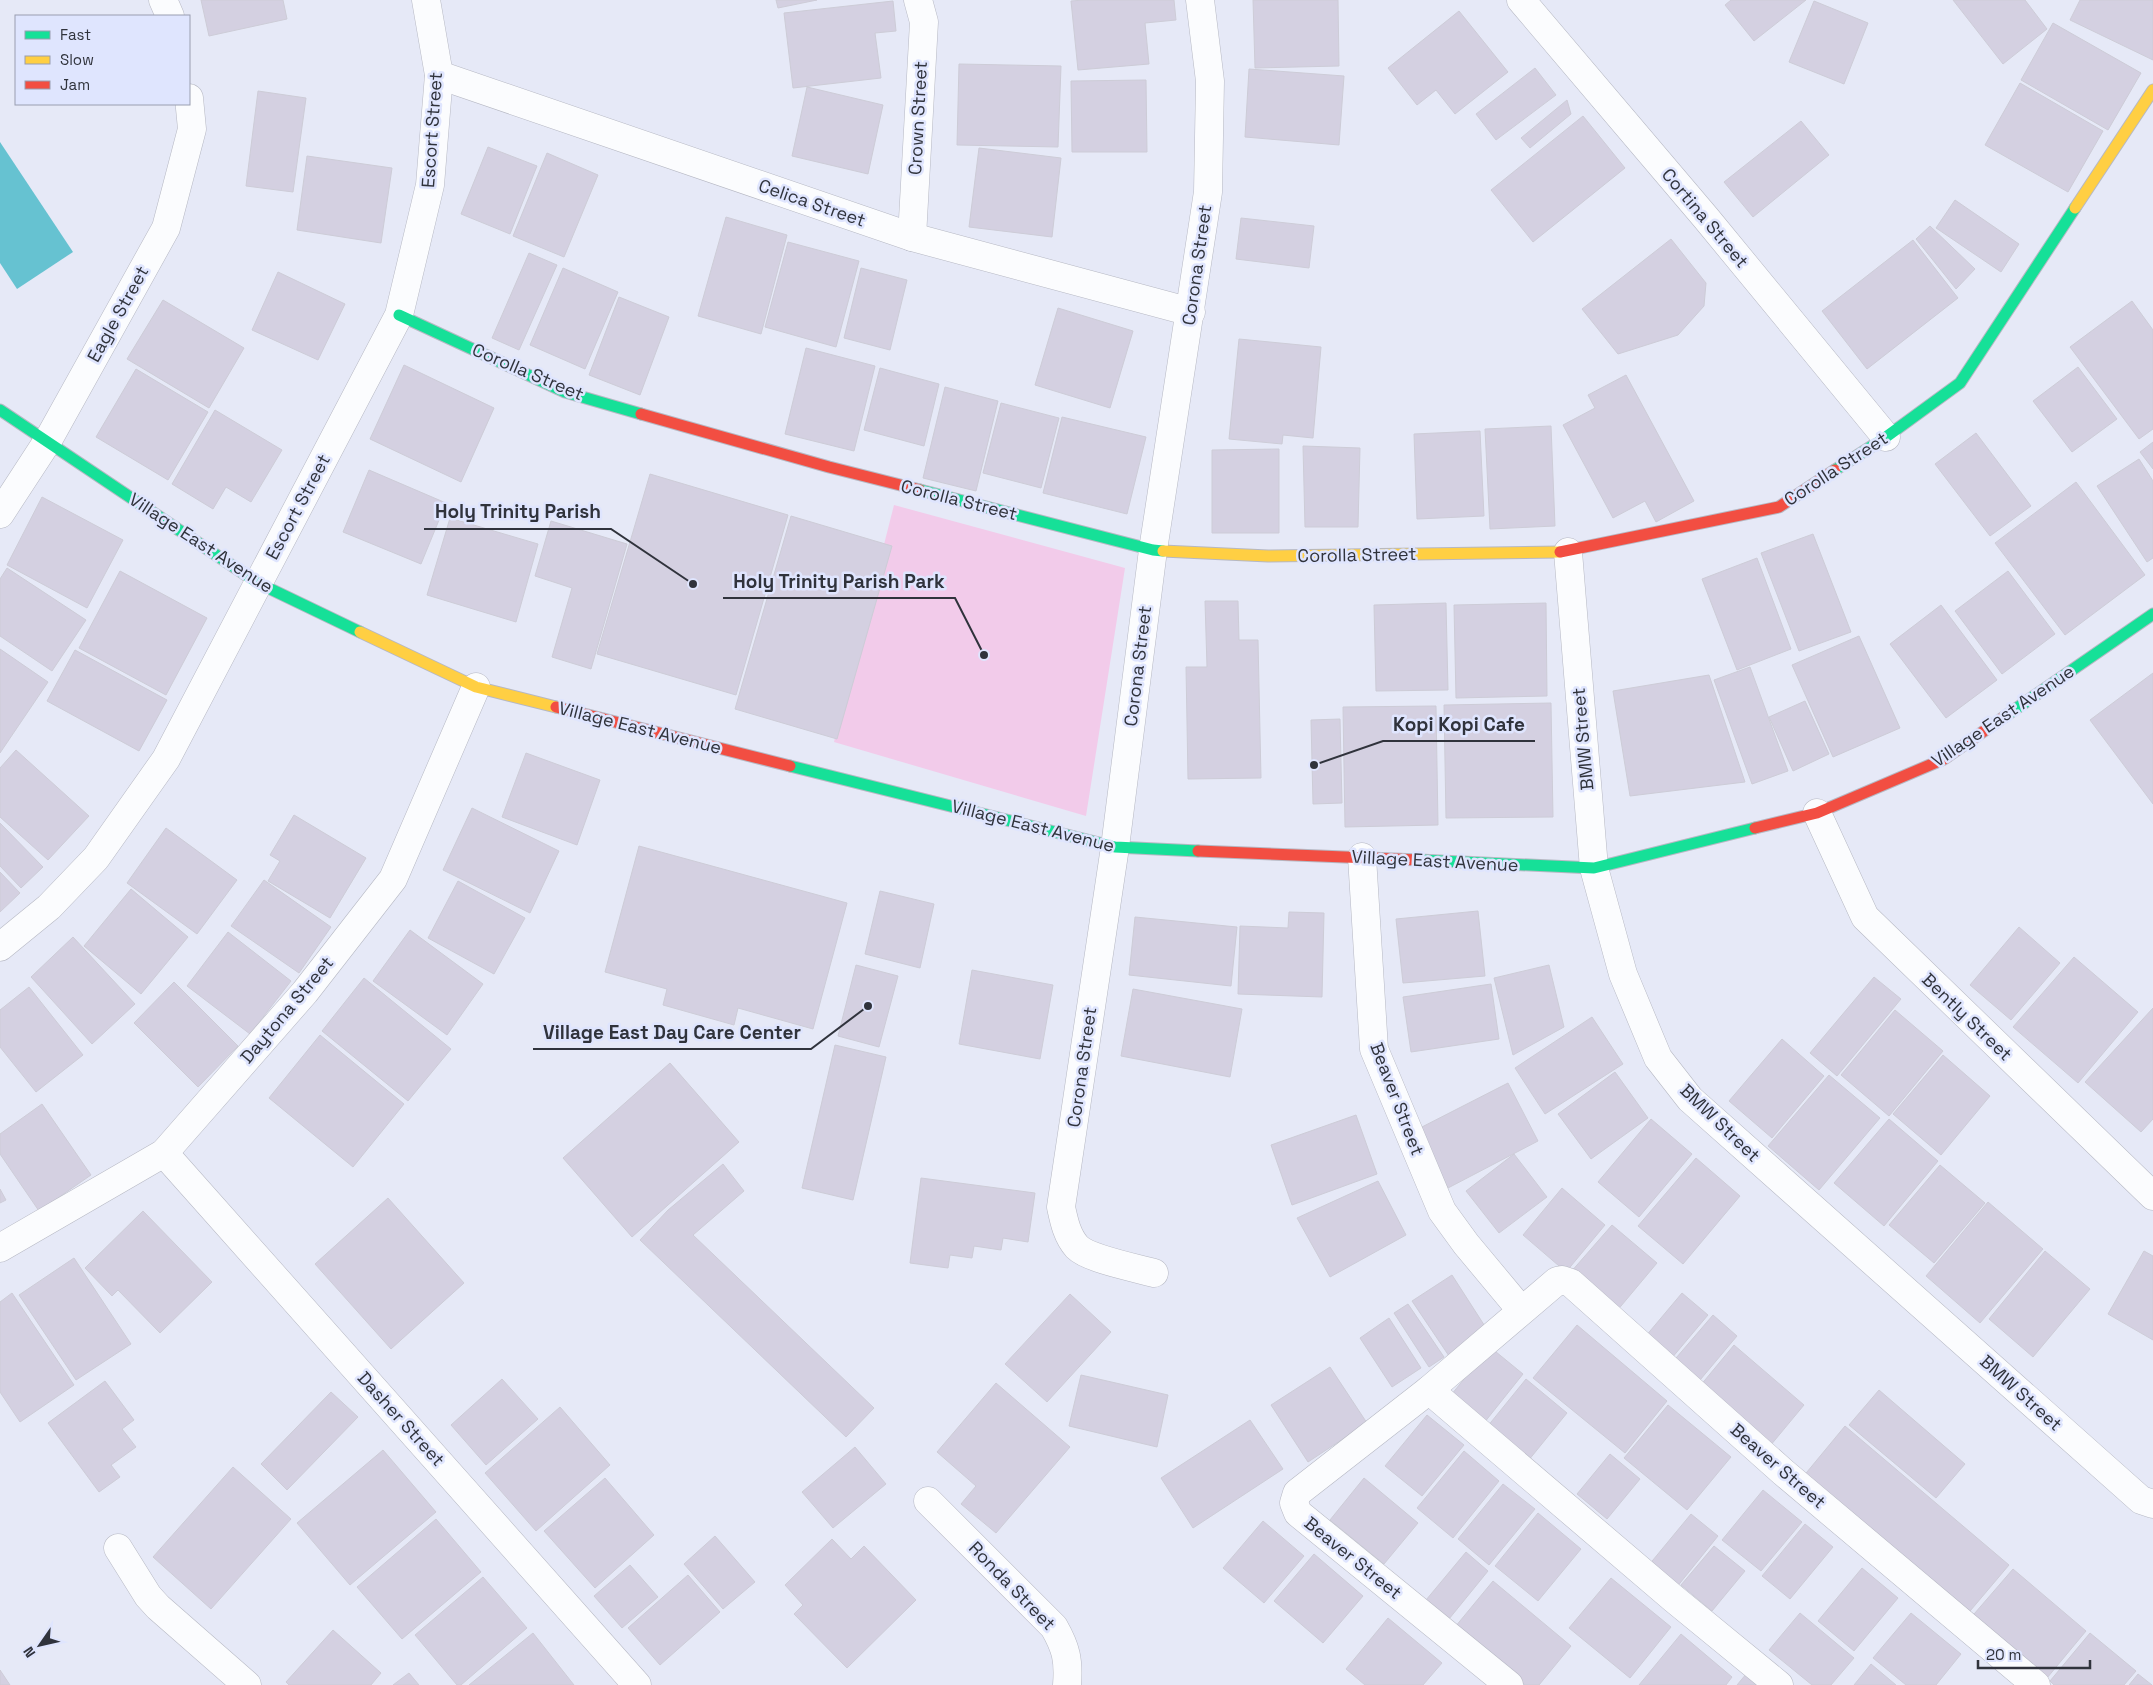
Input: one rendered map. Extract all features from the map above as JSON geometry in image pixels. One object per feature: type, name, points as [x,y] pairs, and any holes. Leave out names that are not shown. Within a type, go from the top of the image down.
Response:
[{"type":"street","points":[[164,0],[170,15]]},
{"type":"street","name":"Escort Street","points":[[0,947],[49,907],[96,858],[166,759],[399,315],[430,186],[439,75],[426,0]]},
{"type":"street","name":"Crown Street","points":[[912,237],[924,22],[918,0]]},
{"type":"street","name":"Corona Street","points":[[1154,1273],[1087,1254],[1077,1246],[1070,1236],[1064,1223],[1062,1207],[1114,847],[1153,550],[1208,192],[1210,81],[1200,0]]},
{"type":"street","name":"Cortina Street","points":[[1522,0],[1699,210],[1886,437]]},
{"type":"street","name":"Celica Street","points":[[439,75],[912,237],[1191,312]]},
{"type":"street","name":"Corolla Street","points":[[399,315],[565,392],[829,467],[1153,550],[1268,556],[1568,552],[1779,507],[1886,437],[1960,383],[2153,90]]},
{"type":"street","name":"Eagle Street","points":[[0,514],[47,442],[166,228],[192,129],[190,105]]},
{"type":"street","name":"Village East Avenue","points":[[0,410],[258,582],[476,687],[1114,847],[1594,868],[1816,813],[1944,759],[2153,614]]},
{"type":"street","name":"BMW Street","points":[[1568,552],[1594,868],[1626,982],[1658,1058],[1690,1099],[2141,1500],[2153,1504]]},
{"type":"street","name":"Daytona Street","points":[[0,1248],[164,1153],[305,992],[393,879],[476,687]]},
{"type":"street","name":"Bently Street","points":[[1816,813],[1864,917],[2153,1196]]},
{"type":"street","name":"Beaver Street","points":[[1362,857],[1374,1048],[1442,1211],[1466,1244],[1521,1310]]},
{"type":"street","name":"Dasher Street","points":[[164,1153],[637,1685]]},
{"type":"street","name":"Beaver Street","points":[[1508,1685],[1298,1513],[1294,1503],[1298,1493],[1429,1390],[1521,1310],[1557,1281],[1562,1280],[1571,1283],[1783,1472],[2036,1685]]},
{"type":"street","points":[[1429,1390],[1674,1599],[1779,1685]]},
{"type":"street","name":"Ronda Street","points":[[928,1501],[1054,1627],[1066,1647],[1067,1685]]},
{"type":"street","points":[[118,1548],[148,1596],[158,1607],[247,1685]]},
{"type":"shaded area","points":[[894,505],[1125,568],[1086,816],[834,742]]},
{"type":"water","points":[[0,142],[73,252],[17,289],[0,263]]},
{"type":"building","points":[[201,0],[283,0],[287,19],[209,36]]},
{"type":"building","points":[[776,0],[817,0],[778,8]]},
{"type":"building","points":[[1174,0],[1176,20],[1145,23],[1149,64],[1078,70],[1071,1]]},
{"type":"building","points":[[1253,0],[1338,0],[1339,66],[1255,68]]},
{"type":"building","points":[[1731,0],[1806,0],[1754,41],[1725,5]]},
{"type":"building","points":[[1953,0],[2025,0],[2047,29],[2003,64]]},
{"type":"building","points":[[2080,0],[2153,0],[2153,60],[2070,20]]},
{"type":"building","points":[[893,1],[896,31],[875,33],[881,78],[793,88],[784,13]]},
{"type":"building","points":[[1814,1],[1868,23],[1844,84],[1789,62]]},
{"type":"building","points":[[1459,11],[1508,72],[1455,114],[1436,90],[1417,105],[1388,68]]},
{"type":"building","points":[[2053,23],[2141,73],[2108,130],[2021,80]]},
{"type":"building","points":[[959,64],[1061,66],[1058,147],[957,145]]},
{"type":"building","points":[[1535,68],[1556,95],[1496,140],[1476,114]]},
{"type":"building","points":[[1249,69],[1344,76],[1339,145],[1245,137]]},
{"type":"building","points":[[1146,80],[1147,152],[1072,152],[1071,81]]},
{"type":"building","points":[[2020,83],[2103,131],[2068,192],[1985,145]]},
{"type":"building","points":[[807,87],[883,105],[868,174],[792,156]]},
{"type":"building","points":[[258,91],[306,98],[293,192],[246,186]]},
{"type":"building","points":[[1567,100],[1571,114],[1530,148],[1521,138]]},
{"type":"building","points":[[1583,116],[1625,168],[1533,242],[1491,190]]},
{"type":"building","points":[[1801,121],[1829,155],[1753,217],[1724,182]]},
{"type":"building","points":[[488,147],[537,166],[510,234],[461,214]]},
{"type":"building","points":[[979,148],[1061,158],[1052,237],[969,227]]},
{"type":"building","points":[[547,153],[598,175],[564,257],[513,236]]},
{"type":"building","points":[[307,156],[392,168],[381,243],[297,230]]},
{"type":"building","points":[[1955,200],[2019,244],[2001,272],[1936,228]]},
{"type":"building","points":[[726,217],[787,235],[761,334],[698,316]]},
{"type":"building","points":[[1241,218],[1314,226],[1309,268],[1236,259]]},
{"type":"building","points":[[1930,226],[1975,269],[1956,289],[1916,239]]},
{"type":"building","points":[[1671,239],[1706,283],[1704,306],[1678,335],[1618,354],[1582,309]]},
{"type":"building","points":[[1913,240],[1958,298],[1867,369],[1822,311]]},
{"type":"building","points":[[788,242],[859,261],[836,347],[765,327]]},
{"type":"building","points":[[529,253],[557,265],[519,350],[492,338]]},
{"type":"building","points":[[563,268],[618,292],[585,369],[530,345]]},
{"type":"building","points":[[861,268],[907,280],[890,350],[844,338]]},
{"type":"building","points":[[278,272],[345,304],[318,360],[252,330]]},
{"type":"building","points":[[619,297],[669,317],[640,395],[589,375]]},
{"type":"building","points":[[163,300],[244,348],[209,408],[127,359]]},
{"type":"building","points":[[2132,301],[2153,330],[2153,429],[2139,439],[2070,347]]},
{"type":"building","points":[[1058,308],[1133,331],[1110,408],[1035,385]]},
{"type":"building","points":[[1239,339],[1321,347],[1313,438],[1283,435],[1282,444],[1229,439]]},
{"type":"building","points":[[806,348],[875,366],[854,451],[785,434]]},
{"type":"building","points":[[404,365],[494,408],[461,482],[370,439]]},
{"type":"building","points":[[2078,367],[2117,419],[2072,452],[2033,401]]},
{"type":"building","points":[[880,368],[939,384],[924,446],[864,430]]},
{"type":"building","points":[[136,369],[208,412],[168,480],[96,437]]},
{"type":"building","points":[[1626,375],[1694,501],[1656,522],[1645,501],[1613,518],[1563,425],[1595,408],[1588,395]]},
{"type":"building","points":[[945,387],[998,401],[976,491],[923,478]]},
{"type":"building","points":[[1001,403],[1059,418],[1041,488],[983,473]]},
{"type":"building","points":[[215,410],[282,450],[251,502],[226,487],[213,509],[172,484]]},
{"type":"building","points":[[1062,417],[1146,437],[1127,514],[1043,493]]},
{"type":"building","points":[[1551,426],[1555,526],[1490,529],[1485,429]]},
{"type":"building","points":[[1480,431],[1484,516],[1417,519],[1414,434]]},
{"type":"building","points":[[1976,433],[2031,506],[1990,536],[1935,464]]},
{"type":"building","points":[[2153,442],[2153,469],[2140,452]]},
{"type":"building","points":[[1303,446],[1360,448],[1358,527],[1305,527]]},
{"type":"building","points":[[1279,449],[1279,533],[1212,533],[1212,450]]},
{"type":"building","points":[[2139,459],[2153,481],[2153,558],[2147,562],[2097,486]]},
{"type":"building","points":[[369,470],[446,503],[421,564],[343,532]]},
{"type":"building","points":[[650,474],[788,515],[736,695],[597,654]]},
{"type":"building","points":[[2076,482],[2145,575],[2065,635],[1995,543]]},
{"type":"building","points":[[42,497],[123,540],[87,608],[7,565]]},
{"type":"building","points":[[791,516],[892,546],[837,739],[735,709]]},
{"type":"building","points":[[450,518],[538,544],[516,622],[427,595]]},
{"type":"building","points":[[551,521],[627,544],[591,669],[552,657],[572,588],[535,576]]},
{"type":"building","points":[[1813,534],[1851,632],[1799,651],[1761,553]]},
{"type":"building","points":[[1757,558],[1791,649],[1737,670],[1702,579]]},
{"type":"building","points":[[7,568],[86,620],[52,671],[0,636],[0,579]]},
{"type":"building","points":[[120,571],[207,618],[166,695],[79,648]]},
{"type":"building","points":[[2008,571],[2055,634],[2002,674],[1955,611]]},
{"type":"building","points":[[1205,601],[1238,601],[1239,640],[1258,640],[1261,778],[1188,779],[1186,667],[1207,667]]},
{"type":"building","points":[[1446,603],[1448,690],[1376,691],[1374,605]]},
{"type":"building","points":[[1546,603],[1547,696],[1456,698],[1454,605]]},
{"type":"building","points":[[1941,605],[1997,680],[1946,718],[1890,644]]},
{"type":"building","points":[[1859,636],[1900,728],[1833,757],[1792,665]]},
{"type":"building","points":[[0,649],[48,682],[0,753]]},
{"type":"building","points":[[75,650],[167,700],[139,751],[47,701]]},
{"type":"building","points":[[1750,667],[1788,771],[1752,784],[1714,680]]},
{"type":"building","points":[[2153,673],[2153,804],[2090,720]]},
{"type":"building","points":[[1709,675],[1745,782],[1630,796],[1613,691]]},
{"type":"building","points":[[1805,701],[1829,754],[1793,771],[1769,717]]},
{"type":"building","points":[[1551,703],[1553,817],[1446,818],[1444,705]]},
{"type":"building","points":[[1436,706],[1438,825],[1345,827],[1343,707]]},
{"type":"building","points":[[1340,719],[1342,803],[1313,804],[1311,720]]},
{"type":"building","points":[[16,750],[89,816],[48,860],[0,817],[0,768]]},
{"type":"building","points":[[526,753],[600,780],[577,845],[502,817]]},
{"type":"building","points":[[472,808],[559,851],[530,913],[443,870]]},
{"type":"building","points":[[294,815],[366,858],[330,918],[268,881],[280,861],[270,855]]},
{"type":"building","points":[[0,823],[43,867],[21,888],[0,866]]},
{"type":"building","points":[[166,828],[237,880],[197,934],[127,883]]},
{"type":"building","points":[[639,846],[847,903],[813,1029],[738,1008],[734,1025],[663,1005],[667,989],[605,972]]},
{"type":"building","points":[[0,872],[20,893],[0,912]]},
{"type":"building","points":[[264,880],[331,927],[299,973],[231,926]]},
{"type":"building","points":[[458,881],[525,918],[494,974],[428,938]]},
{"type":"building","points":[[131,889],[188,937],[141,994],[84,946]]},
{"type":"building","points":[[880,891],[934,904],[920,968],[865,954]]},
{"type":"building","points":[[1478,911],[1485,976],[1403,983],[1396,919]]},
{"type":"building","points":[[1289,912],[1324,913],[1322,997],[1238,994],[1240,926],[1288,928]]},
{"type":"building","points":[[1135,917],[1237,927],[1231,986],[1129,975]]},
{"type":"building","points":[[2019,927],[2060,963],[2011,1020],[1970,985]]},
{"type":"building","points":[[410,930],[483,984],[447,1035],[373,981]]},
{"type":"building","points":[[228,932],[291,981],[250,1034],[187,986]]},
{"type":"building","points":[[73,937],[135,1004],[92,1044],[31,977]]},
{"type":"building","points":[[2074,957],[2138,1012],[2078,1083],[2013,1027]]},
{"type":"building","points":[[856,965],[898,976],[879,1047],[838,1036]]},
{"type":"building","points":[[1549,965],[1564,1027],[1513,1055],[1494,978]]},
{"type":"building","points":[[972,970],[1053,985],[1040,1059],[959,1044]]},
{"type":"building","points":[[1874,977],[1901,999],[1837,1076],[1810,1053]]},
{"type":"building","points":[[364,978],[451,1049],[408,1101],[322,1031]]},
{"type":"building","points":[[174,982],[238,1046],[198,1087],[134,1023]]},
{"type":"building","points":[[1491,984],[1499,1039],[1411,1052],[1403,997]]},
{"type":"building","points":[[29,987],[83,1055],[36,1092],[0,1047],[0,1010]]},
{"type":"building","points":[[1133,989],[1242,1009],[1230,1077],[1121,1056]]},
{"type":"building","points":[[2153,1008],[2153,1119],[2141,1132],[2085,1082]]},
{"type":"building","points":[[1895,1010],[1943,1051],[1889,1116],[1841,1075]]},
{"type":"building","points":[[1592,1017],[1623,1064],[1545,1114],[1515,1068]]},
{"type":"building","points":[[320,1035],[404,1104],[353,1167],[269,1098]]},
{"type":"building","points":[[1782,1039],[1824,1076],[1772,1138],[1729,1101]]},
{"type":"building","points":[[835,1045],[886,1057],[853,1200],[802,1188]]},
{"type":"building","points":[[1943,1055],[1990,1096],[1941,1155],[1893,1114]]},
{"type":"building","points":[[670,1063],[739,1142],[632,1237],[563,1158]]},
{"type":"building","points":[[1615,1072],[1648,1118],[1591,1159],[1558,1114]]},
{"type":"building","points":[[1829,1075],[1880,1118],[1819,1190],[1768,1146]]},
{"type":"building","points":[[1508,1083],[1538,1141],[1448,1188],[1418,1129]]},
{"type":"building","points":[[42,1104],[91,1175],[39,1211],[0,1154],[0,1134]]},
{"type":"building","points":[[1356,1115],[1377,1174],[1292,1205],[1271,1145]]},
{"type":"building","points":[[1651,1119],[1692,1154],[1639,1217],[1598,1182]]},
{"type":"building","points":[[1889,1119],[1938,1161],[1884,1226],[1834,1183]]},
{"type":"building","points":[[1514,1154],[1547,1197],[1499,1233],[1466,1191]]},
{"type":"building","points":[[1696,1158],[1740,1196],[1683,1264],[1638,1226]]},
{"type":"building","points":[[723,1164],[744,1191],[693,1235],[874,1408],[846,1437],[640,1240],[668,1210]]},
{"type":"building","points":[[1940,1165],[1985,1203],[1934,1263],[1889,1225]]},
{"type":"building","points":[[921,1178],[1035,1193],[1028,1242],[1003,1238],[1001,1250],[974,1246],[972,1258],[950,1255],[948,1268],[910,1263]]},
{"type":"building","points":[[1378,1181],[1406,1235],[1330,1277],[1297,1218]]},
{"type":"building","points":[[1562,1188],[1605,1225],[1566,1272],[1523,1235]]},
{"type":"building","points":[[0,1189],[6,1200],[0,1203]]},
{"type":"building","points":[[388,1198],[464,1283],[391,1349],[315,1264]]},
{"type":"building","points":[[1988,1202],[2043,1249],[1980,1323],[1926,1276]]},
{"type":"building","points":[[143,1211],[212,1282],[160,1333],[118,1290],[112,1296],[85,1268]]},
{"type":"building","points":[[1612,1225],[1657,1263],[1616,1312],[1570,1273]]},
{"type":"building","points":[[2045,1251],[2090,1289],[2033,1357],[1989,1319]]},
{"type":"building","points":[[2144,1251],[2153,1256],[2153,1340],[2108,1314]]},
{"type":"building","points":[[74,1258],[131,1344],[76,1380],[19,1295]]},
{"type":"building","points":[[1452,1275],[1488,1331],[1449,1356],[1412,1301]]},
{"type":"building","points":[[12,1293],[74,1385],[20,1422],[0,1392],[0,1302]]},
{"type":"building","points":[[1682,1293],[1708,1315],[1671,1359],[1645,1337]]},
{"type":"building","points":[[1070,1294],[1111,1332],[1047,1402],[1005,1364]]},
{"type":"building","points":[[1408,1304],[1444,1357],[1429,1367],[1394,1313]]},
{"type":"building","points":[[1713,1315],[1737,1336],[1695,1386],[1670,1365]]},
{"type":"building","points":[[1389,1318],[1421,1368],[1392,1387],[1360,1338]]},
{"type":"building","points":[[1577,1325],[1667,1401],[1625,1453],[1533,1378]]},
{"type":"building","points":[[1734,1345],[1804,1405],[1770,1446],[1700,1386]]},
{"type":"building","points":[[1490,1347],[1523,1374],[1480,1428],[1447,1400]]},
{"type":"building","points":[[1330,1367],[1367,1423],[1308,1462],[1271,1405]]},
{"type":"building","points":[[1081,1375],[1168,1395],[1157,1447],[1069,1426]]},
{"type":"building","points":[[502,1379],[538,1419],[486,1465],[451,1425]]},
{"type":"building","points":[[1526,1379],[1567,1413],[1528,1461],[1487,1427]]},
{"type":"building","points":[[105,1381],[134,1420],[122,1429],[136,1447],[111,1465],[120,1477],[99,1492],[48,1423]]},
{"type":"building","points":[[996,1383],[1070,1447],[996,1533],[961,1504],[976,1486],[937,1452]]},
{"type":"building","points":[[1879,1390],[1965,1464],[1936,1498],[1849,1425]]},
{"type":"building","points":[[331,1392],[358,1417],[287,1490],[261,1464]]},
{"type":"building","points":[[1668,1405],[1731,1457],[1687,1510],[1624,1458]]},
{"type":"building","points":[[560,1407],[610,1465],[536,1531],[485,1473]]},
{"type":"building","points":[[1427,1415],[1464,1445],[1422,1496],[1385,1466]]},
{"type":"building","points":[[1250,1420],[1283,1469],[1193,1528],[1161,1478]]},
{"type":"building","points":[[1845,1426],[2009,1565],[1965,1617],[1802,1478]]},
{"type":"building","points":[[855,1447],[886,1484],[833,1528],[802,1492]]},
{"type":"building","points":[[383,1450],[436,1512],[350,1585],[297,1523]]},
{"type":"building","points":[[1464,1451],[1499,1481],[1453,1538],[1417,1508]]},
{"type":"building","points":[[1610,1454],[1640,1479],[1607,1519],[1577,1494]]},
{"type":"building","points":[[233,1467],[291,1519],[211,1609],[153,1557]]},
{"type":"building","points":[[605,1478],[654,1535],[595,1588],[544,1531]]},
{"type":"building","points":[[1364,1478],[1418,1523],[1384,1564],[1330,1520]]},
{"type":"building","points":[[1503,1484],[1535,1509],[1489,1565],[1458,1539]]},
{"type":"building","points":[[1763,1490],[1802,1522],[1761,1571],[1722,1540]]},
{"type":"building","points":[[1538,1513],[1581,1549],[1538,1601],[1495,1566]]},
{"type":"building","points":[[1691,1514],[1718,1536],[1676,1588],[1648,1566]]},
{"type":"building","points":[[436,1519],[481,1572],[402,1639],[357,1587]]},
{"type":"building","points":[[1263,1521],[1304,1556],[1264,1603],[1223,1568]]},
{"type":"building","points":[[1805,1524],[1833,1547],[1790,1599],[1762,1576]]},
{"type":"building","points":[[715,1536],[755,1582],[723,1609],[684,1564]]},
{"type":"building","points":[[832,1539],[851,1559],[864,1546],[916,1600],[847,1668],[794,1614],[803,1605],[785,1585]]},
{"type":"building","points":[[1714,1546],[1745,1571],[1712,1611],[1681,1585]]},
{"type":"building","points":[[1466,1552],[1488,1571],[1449,1619],[1426,1600]]},
{"type":"building","points":[[1314,1554],[1363,1596],[1323,1643],[1274,1601]]},
{"type":"building","points":[[630,1565],[658,1597],[622,1628],[594,1596]]},
{"type":"building","points":[[1862,1568],[1898,1598],[1854,1651],[1818,1621]]},
{"type":"building","points":[[2013,1569],[2086,1631],[2042,1684],[1968,1621]]},
{"type":"building","points":[[688,1575],[720,1612],[660,1665],[628,1628]]},
{"type":"building","points":[[483,1577],[527,1628],[461,1685],[457,1685],[415,1635]]},
{"type":"building","points":[[1611,1578],[1671,1627],[1630,1678],[1569,1628]]},
{"type":"building","points":[[1493,1581],[1571,1646],[1539,1685],[1525,1685],[1455,1627]]},
{"type":"building","points":[[1800,1613],[1854,1658],[1831,1685],[1812,1685],[1769,1650]]},
{"type":"building","points":[[1911,1613],[1961,1654],[1936,1685],[1906,1685],[1873,1658]]},
{"type":"building","points":[[1388,1618],[1442,1663],[1423,1685],[1365,1685],[1346,1669]]},
{"type":"building","points":[[333,1630],[381,1673],[371,1685],[289,1685],[286,1682]]},
{"type":"building","points":[[533,1633],[574,1685],[469,1685]]},
{"type":"building","points":[[2090,1633],[2136,1671],[2124,1685],[2054,1685],[2050,1681]]},
{"type":"building","points":[[1681,1634],[1732,1677],[1726,1685],[1639,1685]]},
{"type":"building","points":[[1871,1664],[1896,1685],[1854,1685]]},
{"type":"building","points":[[0,1670],[10,1685],[0,1685]]},
{"type":"building","points":[[409,1673],[419,1685],[393,1685]]},
{"type":"building","points":[[1747,1673],[1762,1685],[1737,1685]]},
{"type":"building","points":[[2138,1674],[2152,1685],[2129,1685]]},
{"type":"traffic: fast","points":[[1835,470],[1886,437],[1960,383],[2075,208]]},
{"type":"traffic: fast","points":[[399,315],[565,392],[641,414]]},
{"type":"traffic: fast","points":[[0,410],[258,583],[360,632]]},
{"type":"traffic: fast","points":[[920,490],[1163,551]]},
{"type":"traffic: fast","points":[[2004,717],[2153,614]]},
{"type":"traffic: fast","points":[[790,766],[1115,847],[1198,851]]},
{"type":"traffic: fast","points":[[1419,860],[1594,868],[1755,828]]},
{"type":"traffic: slow","points":[[2075,208],[2153,90]]},
{"type":"traffic: slow","points":[[1163,551],[1268,556],[1560,552]]},
{"type":"traffic: slow","points":[[360,632],[476,687],[556,707]]},
{"type":"traffic: jam","points":[[641,414],[829,467],[920,490]]},
{"type":"traffic: jam","points":[[1560,552],[1779,507],[1835,470]]},
{"type":"traffic: jam","points":[[556,707],[790,766]]},
{"type":"traffic: jam","points":[[1755,828],[1817,813],[1944,759],[2004,717]]},
{"type":"traffic: jam","points":[[1198,851],[1419,860]]},
{"type":"place","name":"Holy Trinity Parish","points":[[693,584]]},
{"type":"place","name":"Holy Trinity Parish Park","points":[[984,655]]},
{"type":"place","name":"Kopi Kopi Cafe","points":[[1314,765]]},
{"type":"place","name":"Village East Day Care Center","points":[[868,1006]]}]
